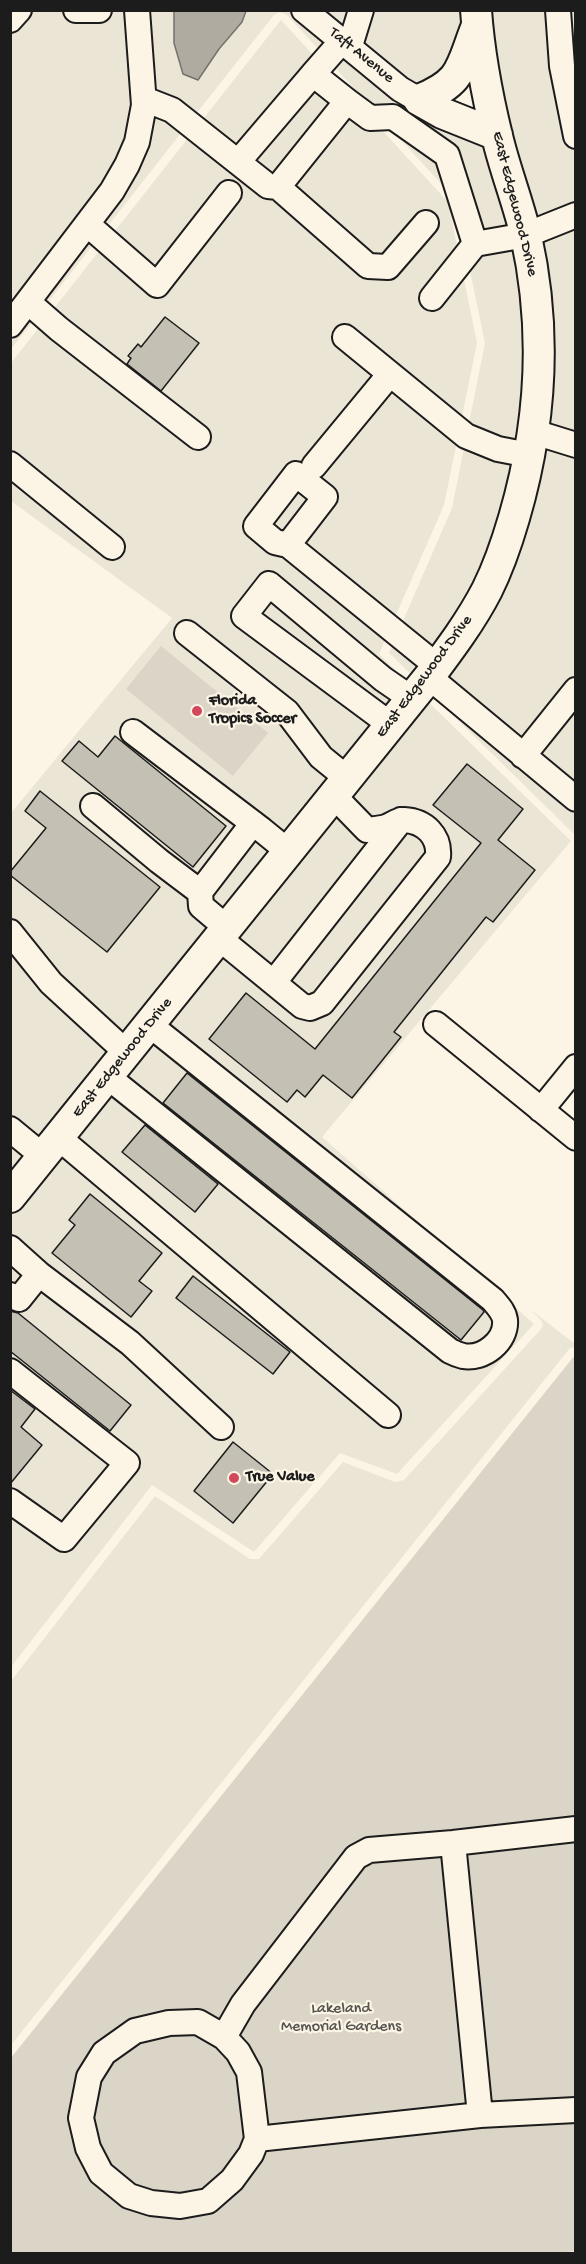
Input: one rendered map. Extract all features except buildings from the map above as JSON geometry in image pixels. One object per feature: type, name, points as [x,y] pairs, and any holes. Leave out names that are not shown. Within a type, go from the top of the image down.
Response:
[{"type":"main road","points":[[419,100],[443,89],[458,74],[477,18]]},
{"type":"main road","name":"East Edgewood Drive","points":[[10,1197],[426,681],[465,627],[488,589],[508,538],[523,487],[532,443],[539,358],[536,296],[526,235],[497,135],[477,18]]},
{"type":"main road","points":[[419,100],[442,113],[497,135]]},
{"type":"street","points":[[10,20],[19,10]]},
{"type":"street","points":[[76,10],[99,10]]},
{"type":"street","points":[[10,325],[112,191],[127,165],[136,142],[144,99],[137,10]]},
{"type":"street","name":"Taft Avenue","points":[[304,10],[400,89],[419,100]]},
{"type":"street","points":[[238,162],[313,74],[346,43],[361,10]]},
{"type":"street","points":[[558,10],[562,66],[576,136]]},
{"type":"street","points":[[313,74],[370,118],[393,117],[447,155],[475,244]]},
{"type":"street","points":[[144,99],[172,110],[268,186],[278,187],[368,266],[388,267],[426,223]]},
{"type":"street","points":[[278,187],[347,101]]},
{"type":"street","points":[[87,224],[157,285],[229,193]]},
{"type":"street","points":[[432,298],[475,244],[526,235],[576,215]]},
{"type":"street","points":[[28,302],[58,329],[198,437]]},
{"type":"street","points":[[345,338],[466,436],[498,449],[532,443],[576,446]]},
{"type":"street","points":[[314,466],[390,374]]},
{"type":"street","points":[[10,464],[112,547]]},
{"type":"street","points":[[288,544],[426,681],[576,799]]},
{"type":"street","points":[[391,725],[244,616],[269,584],[383,679],[426,681]]},
{"type":"street","points":[[187,633],[286,712],[321,757],[367,830],[386,827],[401,820],[415,822],[432,831],[439,846],[438,857],[322,1003],[310,1008],[302,1006],[274,982],[223,933],[201,906],[200,892],[253,823]]},
{"type":"street","points":[[523,756],[576,690]]},
{"type":"street","points":[[133,732],[289,852]]},
{"type":"street","points":[[93,806],[200,892]]},
{"type":"street","points":[[274,982],[401,820]]},
{"type":"street","points":[[10,932],[51,983],[127,1053]]},
{"type":"street","points":[[436,1024],[576,1137]]},
{"type":"street","points":[[108,1077],[450,1351],[465,1357],[481,1355],[496,1345],[504,1330],[505,1319],[502,1310],[493,1300],[150,1025]]},
{"type":"street","points":[[541,1110],[576,1067]]},
{"type":"street","points":[[10,1129],[51,1147],[388,1415]]},
{"type":"street","points":[[10,1248],[39,1274],[130,1343],[221,1427]]},
{"type":"street","points":[[10,1295],[19,1299],[39,1274]]},
{"type":"street","points":[[10,1371],[127,1463],[64,1539],[10,1501]]},
{"type":"street","points":[[224,2037],[243,2004],[356,1857],[369,1850],[453,1844],[576,1829]]},
{"type":"street","points":[[453,1844],[480,2115]]},
{"type":"street","points":[[198,2022],[224,2037],[238,2052],[249,2072],[256,2139],[250,2154],[232,2180],[208,2201],[180,2206],[151,2203],[129,2196],[101,2173],[88,2148],[81,2118],[89,2077],[104,2053],[135,2031],[169,2023],[198,2022]]},
{"type":"street","points":[[256,2139],[480,2115],[576,2110]]},
{"type":"shaded area","points":[[11,11],[127,11],[134,103],[127,139],[104,185],[11,308]]},
{"type":"shaded area","points":[[147,11],[174,11],[174,43],[183,74],[198,80],[219,49],[242,22],[246,11],[467,11],[450,69],[433,84],[488,142],[516,237],[530,357],[514,484],[478,584],[415,678],[389,653],[452,508],[485,343],[455,199],[287,15],[280,12],[274,15],[11,349],[11,342],[120,197]]},
{"type":"shaded area","points":[[174,11],[246,11],[242,22],[219,49],[198,80],[183,74],[174,43]]},
{"type":"shaded area","points":[[486,11],[575,11],[575,835],[430,693],[544,433],[507,136]]},
{"type":"shaded area","points":[[281,20],[448,202],[477,343],[444,505],[379,654],[571,841],[322,1137],[534,1324],[397,1474],[340,1453],[254,1552],[152,1485],[11,1667],[11,813],[172,618],[11,501],[11,363]]},
{"type":"shaded area","points":[[531,1310],[575,1344],[575,1347],[570,1348],[11,2045],[11,1681],[155,1496],[250,1559],[259,1559],[343,1462],[395,1482],[404,1480],[541,1329],[543,1325],[541,1320]]},
{"type":"green space","name":"Florida Tropics Soccer","points":[[161,646],[268,733],[233,776],[126,689]]},
{"type":"green space","name":"Lakeland Memorial Gardens","points":[[575,1355],[575,2251],[549,2254],[11,2253],[10,2059]]},
{"type":"place","name":"Florida Tropics Soccer","points":[[197,711]]},
{"type":"place","name":"True Value","points":[[234,1478]]}]
